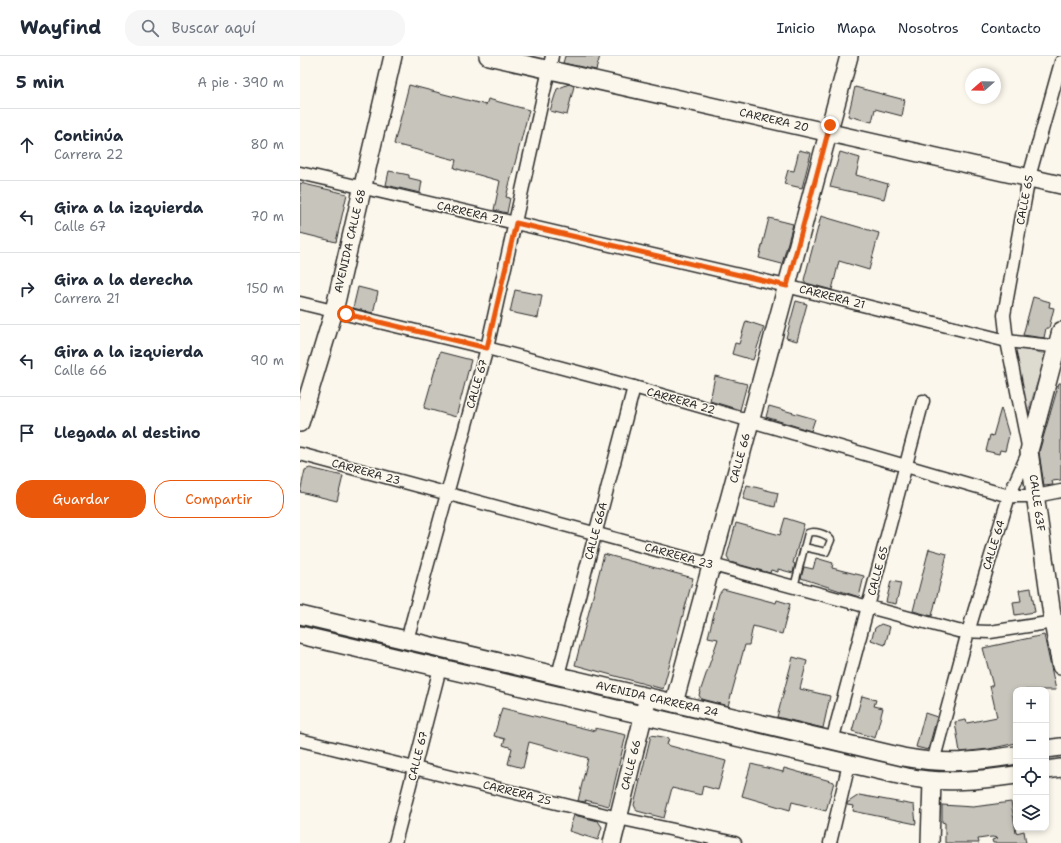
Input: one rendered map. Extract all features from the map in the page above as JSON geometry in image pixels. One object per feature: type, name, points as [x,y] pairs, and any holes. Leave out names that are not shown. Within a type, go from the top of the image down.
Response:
[{"type":"main road","name":"AVENIDA CALLE 68","points":[[300,423],[334,311],[393,56]]},
{"type":"main road","name":"CARRERA 20","points":[[488,56],[551,63],[828,132],[1061,185]]},
{"type":"main road","name":"CALLE 66","points":[[674,703],[849,56]]},
{"type":"main road","name":"CALLE 64","points":[[1029,451],[1059,347],[1061,331]]},
{"type":"main road","name":"CALLE 63F","points":[[1029,451],[1057,621],[1061,666]]},
{"type":"main road","name":"AVENIDA CARRERA 24","points":[[300,615],[832,741],[933,762],[966,762],[1013,755]]},
{"type":"main road","name":"AVENIDA CARRERA 24","points":[[300,635],[849,764],[932,781],[975,780],[1013,775]]},
{"type":"main road","name":"CALLE 66","points":[[612,843],[648,697]]},
{"type":"main road","points":[[644,716],[674,703]]},
{"type":"main road","points":[[1049,749],[1061,747]]},
{"type":"main road","points":[[1049,770],[1061,768]]},
{"type":"main road","points":[[930,843],[932,781]]},
{"type":"street","name":"CALLE 65","points":[[1007,341],[1004,315],[1029,177],[1061,62]]},
{"type":"street","name":"CALLE 67","points":[[407,640],[446,493],[487,348],[551,63]]},
{"type":"street","name":"CARRERA 21","points":[[300,173],[787,286],[1007,341],[1059,347]]},
{"type":"street","name":"CARRERA 22","points":[[300,303],[487,348],[634,387],[1009,496],[1036,496],[1061,491]]},
{"type":"street","name":"CALLE 63F","points":[[1007,341],[1029,451]]},
{"type":"street","name":"CALLE 66A","points":[[558,675],[634,387]]},
{"type":"street","name":"CALLE 65","points":[[832,741],[923,401]]},
{"type":"street","name":"CALLE 64","points":[[933,762],[968,632],[1009,496],[1029,451]]},
{"type":"street","name":"CARRERA 23","points":[[300,454],[868,607],[968,632],[990,632],[1057,621]]},
{"type":"street","name":"CALLE 67","points":[[395,843],[440,668]]},
{"type":"street","name":"CARRERA 25","points":[[300,740],[618,818],[735,843]]},
{"type":"street","points":[[830,843],[849,764]]},
{"type":"lane","points":[[794,587],[804,547],[809,532],[828,536],[831,540],[828,551],[824,553],[804,547]]},
{"type":"shaded area","points":[[1013,347],[1046,354],[1028,412]]},
{"type":"building","points":[[565,56],[600,56],[596,70],[563,63]]},
{"type":"building","points":[[569,84],[574,86],[567,115],[550,111],[557,89]]},
{"type":"building","points":[[409,85],[486,105],[488,99],[529,110],[506,197],[510,198],[507,213],[494,210],[500,181],[454,168],[456,160],[394,144]]},
{"type":"building","points":[[855,87],[905,100],[902,116],[875,109],[872,122],[848,116]]},
{"type":"building","points":[[799,150],[811,153],[802,188],[784,184],[788,170],[794,171]]},
{"type":"building","points":[[840,152],[860,158],[856,175],[888,184],[884,199],[830,187]]},
{"type":"building","points":[[389,171],[409,175],[409,178],[422,181],[420,193],[386,185]]},
{"type":"building","points":[[300,183],[347,194],[336,242],[300,233]]},
{"type":"building","points":[[821,216],[879,233],[869,270],[839,261],[832,290],[806,283],[804,280]]},
{"type":"building","points":[[769,218],[793,224],[782,264],[759,258]]},
{"type":"building","points":[[358,287],[378,292],[373,313],[353,308]]},
{"type":"building","points":[[515,290],[542,295],[538,318],[510,312]]},
{"type":"building","points":[[1033,297],[1050,302],[1049,307],[1054,308],[1049,328],[1046,328],[1044,338],[1023,335]]},
{"type":"building","points":[[796,301],[807,304],[797,341],[786,338]]},
{"type":"building","points":[[746,321],[764,327],[753,360],[732,354],[735,343],[739,344]]},
{"type":"building","points":[[440,352],[471,360],[456,417],[424,408]]},
{"type":"building","points":[[715,376],[747,384],[740,410],[710,401]]},
{"type":"building","points":[[1059,383],[1061,383],[1061,480],[1052,481],[1053,485],[1044,486],[1039,452]]},
{"type":"building","points":[[769,406],[815,419],[811,431],[766,417]]},
{"type":"building","points":[[1001,408],[1009,435],[1005,451],[1000,450],[999,454],[986,451],[990,435],[993,436]]},
{"type":"building","points":[[310,468],[343,476],[337,501],[300,492],[305,470]]},
{"type":"building","points":[[747,485],[778,493],[775,507],[743,499]]},
{"type":"building","points":[[785,518],[804,524],[793,563],[795,564],[793,573],[778,569],[778,572],[771,570],[770,573],[730,562],[727,556],[736,523],[780,535]]},
{"type":"building","points":[[929,549],[947,554],[932,616],[913,611]]},
{"type":"building","points":[[604,554],[693,578],[663,689],[575,665]]},
{"type":"building","points":[[816,558],[833,563],[832,568],[864,576],[859,597],[801,578],[804,567],[813,569]]},
{"type":"building","points":[[891,581],[901,583],[896,604],[886,602]]},
{"type":"building","points":[[1031,588],[1035,612],[1015,615],[1013,602],[1021,601],[1019,590]]},
{"type":"building","points":[[723,589],[776,603],[777,600],[790,604],[782,634],[753,626],[749,645],[745,645],[728,706],[701,699],[699,695],[718,639],[708,637],[719,594]]},
{"type":"building","points":[[881,624],[890,627],[885,645],[871,640],[875,628]]},
{"type":"building","points":[[1044,635],[1056,690],[1049,690],[1049,687],[1013,687],[1013,744],[989,749],[960,752],[955,722],[966,720],[967,723],[997,717],[990,686],[993,686],[983,648]]},
{"type":"building","points":[[793,657],[807,661],[800,689],[830,696],[823,728],[777,717]]},
{"type":"building","points":[[862,696],[876,700],[874,706],[883,708],[875,738],[852,731]]},
{"type":"building","points":[[502,708],[595,731],[595,728],[626,735],[609,806],[585,800],[586,802],[578,801],[588,758],[529,742],[523,768],[508,764],[512,748],[503,745],[505,739],[494,736]]},
{"type":"building","points":[[925,713],[937,717],[928,750],[916,747]]},
{"type":"building","points":[[651,735],[669,738],[667,745],[726,761],[718,790],[703,786],[701,795],[672,788],[664,818],[637,811],[634,805]]},
{"type":"building","points":[[751,764],[783,772],[784,768],[834,782],[826,811],[792,802],[790,810],[742,796]]},
{"type":"building","points":[[859,795],[914,805],[916,824],[853,811],[854,806],[847,805],[847,803]]},
{"type":"building","points":[[1011,802],[1013,831],[1016,831],[1016,833],[1024,831],[1026,843],[993,843],[992,840],[998,838],[992,837],[978,839],[979,843],[945,843],[945,823],[942,822],[942,805],[973,807]]},
{"type":"building","points":[[574,815],[598,821],[602,827],[598,840],[569,831]]},
{"type":"route","points":[[346,314],[487,348],[516,223],[787,286],[830,125]]}]
